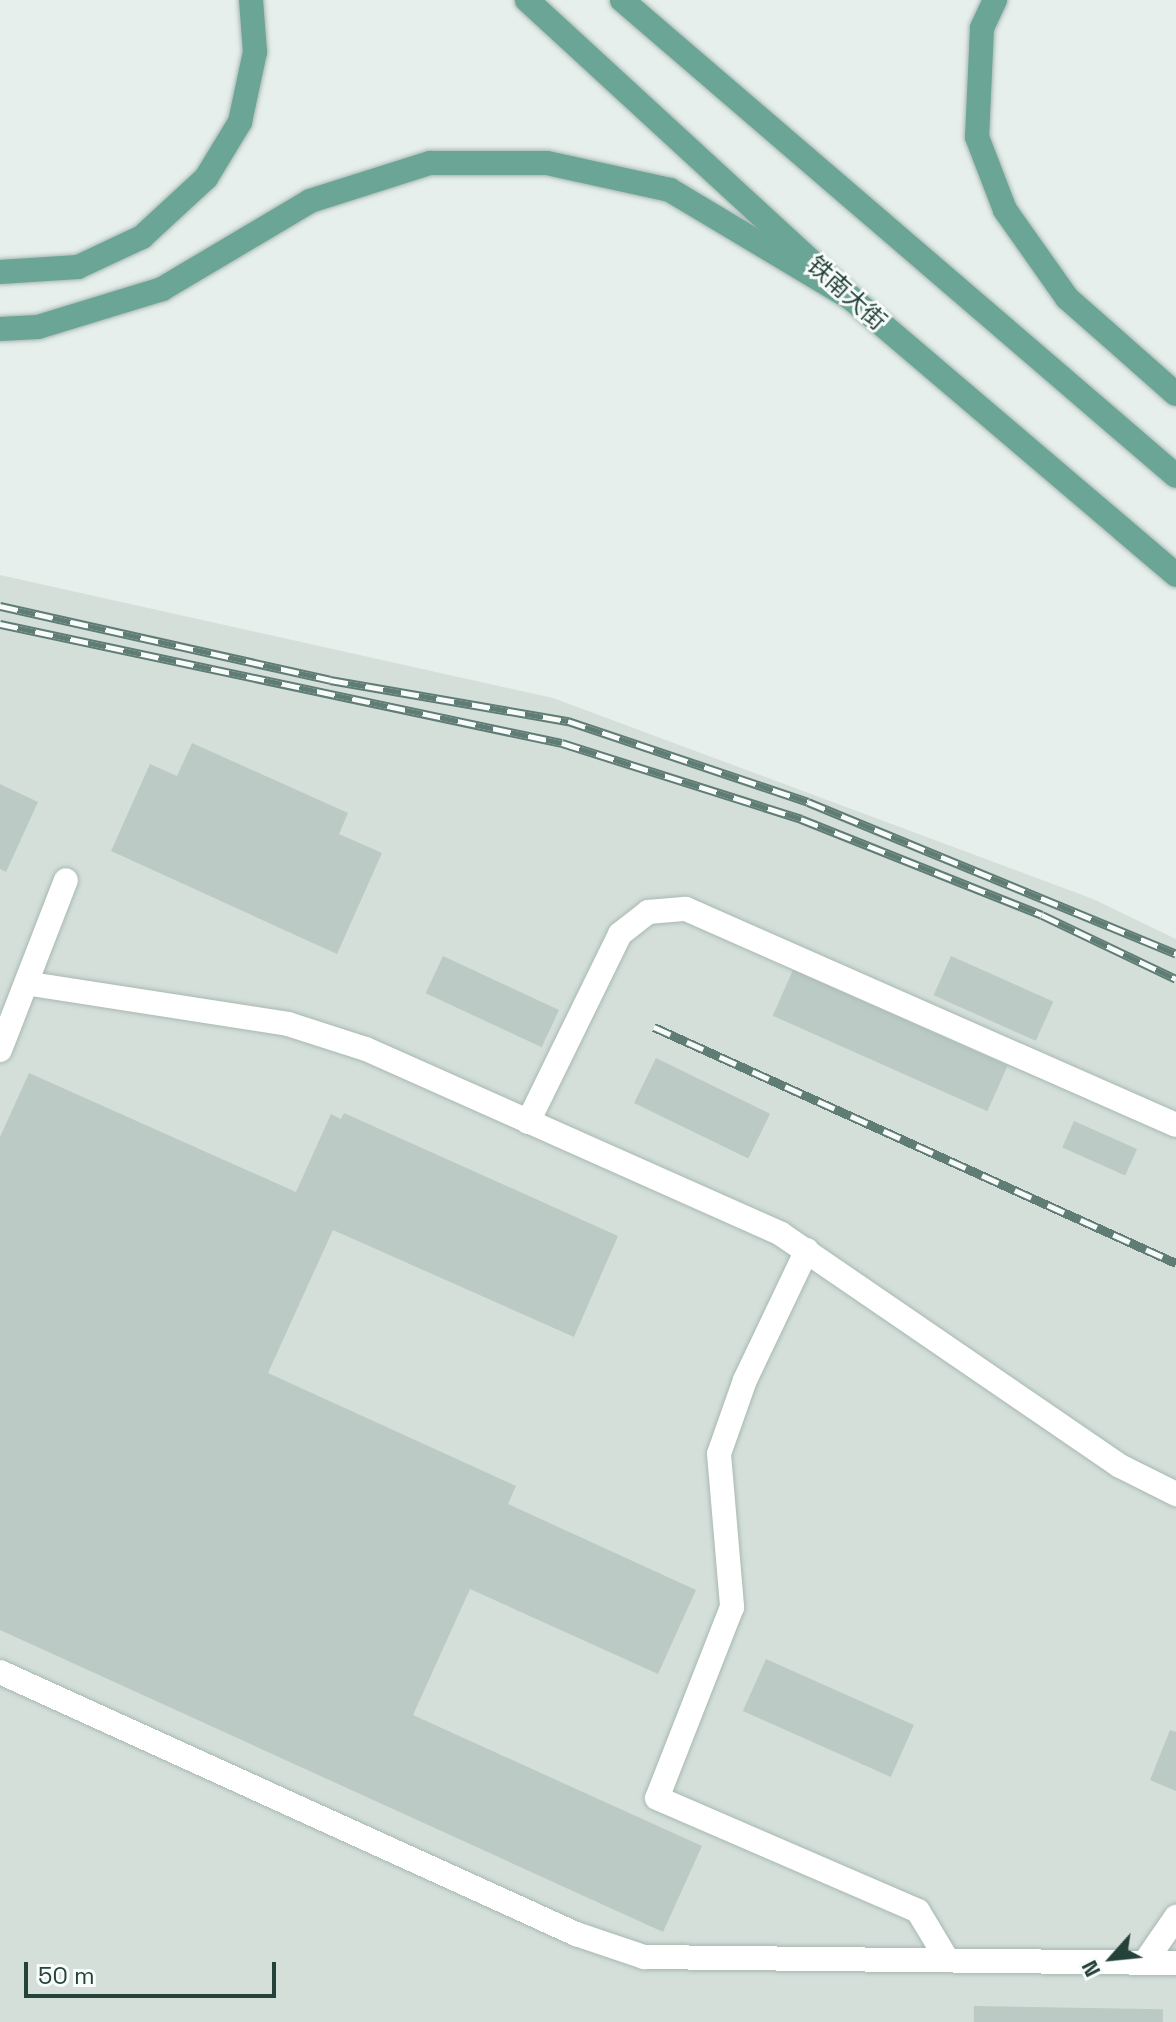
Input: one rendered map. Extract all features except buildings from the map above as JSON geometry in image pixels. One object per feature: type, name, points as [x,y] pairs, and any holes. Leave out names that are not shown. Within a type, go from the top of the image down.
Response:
[{"type":"main road","points":[[0,272],[78,267],[142,237],[206,178],[240,122],[255,52],[251,0]]},
{"type":"main road","name":"铁南大街","points":[[527,0],[852,299],[1176,575]]},
{"type":"main road","points":[[622,0],[1176,476]]},
{"type":"main road","points":[[995,0],[982,28],[977,137],[1005,210],[1067,298],[1176,394]]},
{"type":"main road","points":[[0,329],[38,327],[162,289],[310,201],[430,163],[547,163],[670,190],[852,299]]},
{"type":"lane","points":[[0,1050],[20,991],[31,984],[66,880]]},
{"type":"lane","points":[[528,1122],[620,934],[648,912],[686,909],[1176,1125]]},
{"type":"lane","points":[[31,984],[288,1024],[366,1049],[807,1250],[1120,1466],[1176,1494]]},
{"type":"lane","points":[[807,1250],[745,1380],[719,1454],[732,1607],[657,1798],[918,1911],[945,1956]]},
{"type":"lane","points":[[0,1672],[576,1934],[644,1957],[945,1956],[1176,1963]]},
{"type":"lane","points":[[1145,1962],[1176,1917]]},
{"type":"shaded area","points":[[0,575],[553,698],[1093,899],[1176,939],[1176,2022],[0,2022]]},
{"type":"railway","points":[[0,606],[330,680],[568,721],[808,802],[1176,954]]},
{"type":"railway","points":[[0,624],[562,743],[801,819],[1042,915],[1176,979]]},
{"type":"railway","points":[[654,1027],[1176,1263]]}]
